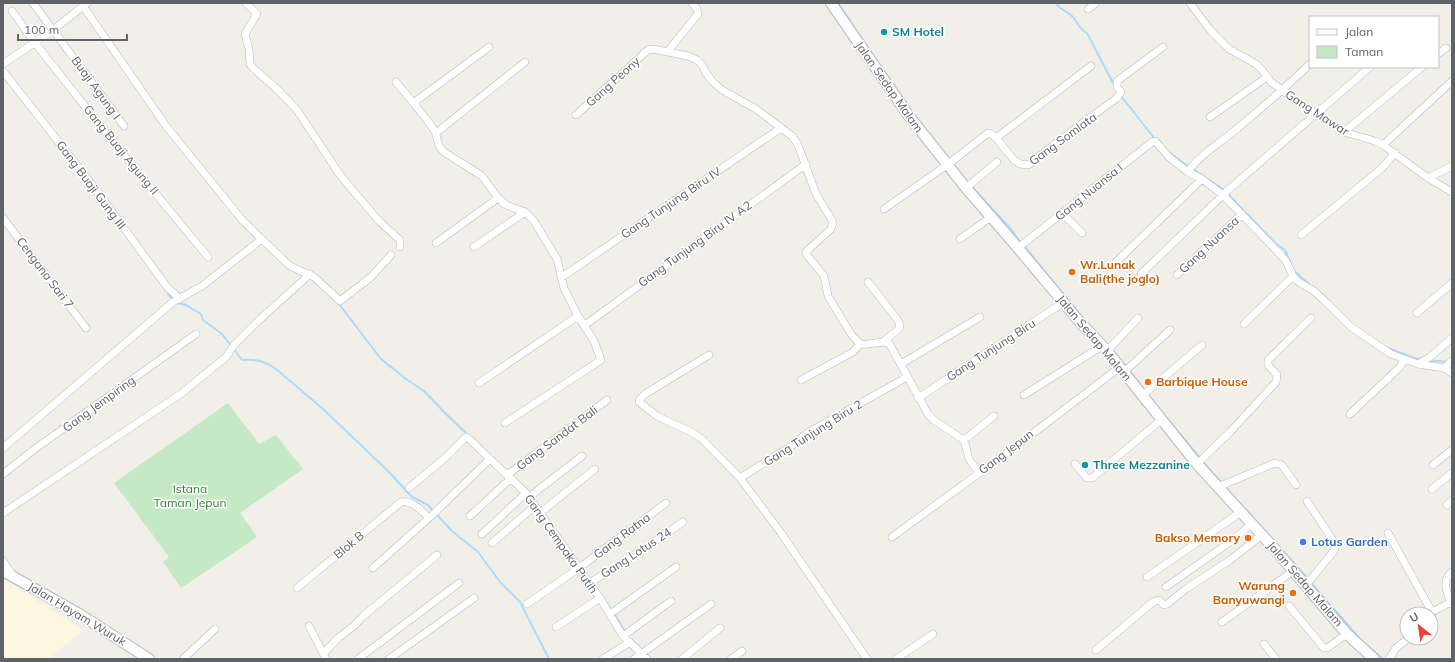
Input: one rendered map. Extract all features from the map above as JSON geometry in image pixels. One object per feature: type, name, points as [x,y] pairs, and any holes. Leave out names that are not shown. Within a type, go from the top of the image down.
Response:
[{"type":"street","name":"Buaji Agung I","points":[[33,3],[124,126]]},
{"type":"street","points":[[246,3],[257,14],[245,34],[249,49],[250,64],[297,110],[349,186],[380,222],[400,240],[400,247]]},
{"type":"street","points":[[692,3],[697,9],[698,14],[668,51],[697,60],[713,82],[722,90],[756,109],[792,136],[798,145],[806,164],[816,194],[833,222],[832,228],[806,252],[807,256],[824,276],[828,296],[851,334],[860,344],[865,345],[884,341],[899,329],[900,325],[868,282]]},
{"type":"street","name":"Jalan Sedap Malam","points":[[831,3],[905,111],[951,163],[991,217],[1021,245],[1064,302],[1146,393],[1161,420],[1200,461],[1219,486],[1293,571],[1308,582],[1347,634],[1374,659]]},
{"type":"street","points":[[1088,9],[1096,3]]},
{"type":"street","name":"Gang Mawar","points":[[1190,3],[1210,30],[1229,49],[1256,64],[1271,82],[1315,114],[1352,136],[1375,141],[1383,145],[1428,178],[1452,192]]},
{"type":"street","points":[[3,64],[35,43],[85,5],[166,126],[243,221],[290,266],[310,274],[340,301],[371,277],[391,255]]},
{"type":"street","name":"Gang Buaji Agung II","points":[[12,11],[35,43],[122,153],[208,257]]},
{"type":"street","points":[[415,105],[416,101],[489,47]]},
{"type":"street","name":"Gang Somlata","points":[[996,138],[1014,160],[1020,164],[1028,165],[1119,96],[1122,92],[1117,87],[1118,81],[1163,47]]},
{"type":"street","points":[[1439,53],[1446,48]]},
{"type":"street","name":"Gang Peony","points":[[576,115],[650,49],[668,51]]},
{"type":"street","points":[[436,133],[525,62]]},
{"type":"street","points":[[1309,65],[1283,90],[1198,160],[1190,169],[1202,179],[1225,193],[1242,214],[1286,261],[1293,276],[1328,304],[1351,327],[1391,354],[1404,360],[1449,364],[1452,374]]},
{"type":"street","points":[[884,209],[951,163],[988,133],[996,138],[1091,66]]},
{"type":"street","points":[[1141,274],[1225,193],[1369,68]]},
{"type":"street","points":[[1344,132],[1421,68]]},
{"type":"street","name":"Gang Buaji Gung III","points":[[3,71],[97,191],[177,300]]},
{"type":"street","points":[[1210,117],[1267,77]]},
{"type":"street","points":[[1383,145],[1452,81]]},
{"type":"street","points":[[396,82],[436,133],[436,140],[439,147],[444,152],[482,176],[498,198],[506,205],[525,212],[534,221],[560,266],[564,288],[578,316],[594,341],[601,360],[505,423]]},
{"type":"street","name":"Gang Tunjung Biru IV","points":[[562,277],[781,128]]},
{"type":"street","name":"Gang Nuansa I","points":[[1021,245],[1063,214],[1115,170],[1152,142],[1155,141],[1158,143],[1170,158],[1190,169]]},
{"type":"street","points":[[1301,235],[1382,168],[1395,153]]},
{"type":"street","points":[[969,186],[997,162]]},
{"type":"street","name":"Gang Tunjung Biru IV A2","points":[[585,325],[806,164]]},
{"type":"street","points":[[1428,178],[1452,166]]},
{"type":"street","points":[[1116,262],[1202,179]]},
{"type":"street","points":[[436,243],[498,198]]},
{"type":"street","points":[[474,247],[525,212]]},
{"type":"street","points":[[1063,214],[1082,233]]},
{"type":"street","name":"Gang Nuansa","points":[[1177,276],[1242,214]]},
{"type":"street","points":[[960,239],[991,217]]},
{"type":"street","name":"Cengana Sari 7","points":[[3,218],[86,328]]},
{"type":"street","points":[[3,448],[177,300],[202,286],[262,239]]},
{"type":"street","points":[[3,513],[182,393],[226,357],[232,347],[256,323],[310,274]]},
{"type":"street","points":[[1244,324],[1293,276]]},
{"type":"street","points":[[1417,313],[1452,283]]},
{"type":"street","name":"Gang Tunjung Biru","points":[[918,398],[1064,302]]},
{"type":"street","points":[[479,383],[578,316]]},
{"type":"street","points":[[901,364],[980,317]]},
{"type":"street","points":[[1024,395],[1107,348],[1138,318]]},
{"type":"street","points":[[1200,461],[1232,431],[1276,382],[1277,375],[1268,365],[1268,360],[1311,318]]},
{"type":"street","name":"Gang Jepun","points":[[892,537],[1125,369],[1170,330]]},
{"type":"street","name":"Gang Jempiring","points":[[3,474],[36,448],[196,334]]},
{"type":"street","points":[[1423,361],[1452,338]]},
{"type":"street","points":[[884,341],[889,343],[928,414],[935,421],[964,440],[969,459],[980,473]]},
{"type":"street","points":[[801,380],[853,352],[860,344]]},
{"type":"street","points":[[1146,393],[1202,345]]},
{"type":"street","points":[[709,355],[645,394],[639,402],[657,416],[691,432],[702,439],[740,478],[781,533],[867,659]]},
{"type":"street","points":[[1350,414],[1400,367],[1404,360]]},
{"type":"street","name":"Gang Tunjung Biru 2","points":[[740,478],[790,447],[809,432],[907,377]]},
{"type":"street","name":"Gang Sandat Bali","points":[[470,516],[509,477],[607,400]]},
{"type":"street","points":[[964,440],[994,416]]},
{"type":"street","points":[[1075,464],[1087,478],[1092,478],[1161,420]]},
{"type":"street","name":"Gang Cempaka Putih","points":[[409,488],[466,437],[528,495],[600,598],[623,636],[644,657]]},
{"type":"street","points":[[1433,465],[1452,450]]},
{"type":"street","points":[[482,534],[528,495],[582,456]]},
{"type":"street","points":[[373,568],[490,459]]},
{"type":"street","points":[[1219,486],[1275,462],[1282,465],[1296,485]]},
{"type":"street","points":[[540,513],[594,469]]},
{"type":"street","points":[[1432,489],[1452,473]]},
{"type":"street","name":"Blok B","points":[[297,588],[401,502],[407,501],[430,516]]},
{"type":"street","points":[[1307,501],[1336,546],[1334,551],[1308,582]]},
{"type":"street","name":"Gang Ratna","points":[[528,604],[666,503]]},
{"type":"street","points":[[492,543],[535,506]]},
{"type":"street","points":[[1147,577],[1241,512]]},
{"type":"street","name":"Gang Lotus 24","points":[[589,583],[618,566],[683,522]]},
{"type":"street","points":[[1166,587],[1227,544],[1252,524]]},
{"type":"street","points":[[1388,533],[1428,606]]},
{"type":"street","points":[[1096,650],[1153,602],[1159,600],[1164,605],[1167,604],[1186,589],[1230,560],[1262,535]]},
{"type":"street","points":[[309,626],[325,656],[338,638],[437,555]]},
{"type":"street","points":[[3,561],[13,576]]},
{"type":"street","points":[[610,614],[676,567]]},
{"type":"street","name":"Jalan Hayam Wuruk","points":[[3,571],[81,615],[147,658]]},
{"type":"street","points":[[1222,622],[1293,571]]},
{"type":"street","points":[[1439,610],[1451,603],[1446,589],[1446,579],[1448,574],[1452,572]]},
{"type":"street","points":[[358,659],[459,583]]},
{"type":"street","points":[[389,659],[474,598]]},
{"type":"street","points":[[556,627],[600,598]]},
{"type":"street","points":[[623,636],[671,601]]},
{"type":"street","points":[[634,659],[644,657],[711,604]]},
{"type":"street","points":[[1289,606],[1324,648],[1328,648],[1347,634]]},
{"type":"street","points":[[183,659],[215,628]]},
{"type":"street","points":[[682,659],[720,628]]},
{"type":"street","points":[[896,659],[933,634]]},
{"type":"street","points":[[603,659],[630,642]]},
{"type":"street","points":[[1264,644],[1276,659]]},
{"type":"street","points":[[1389,659],[1399,646]]},
{"type":"street","points":[[731,659],[742,651]]},
{"type":"shaded area","points":[[3,580],[83,630],[48,659],[3,659]]},
{"type":"green space","name":"Istana Taman Jepun","points":[[228,403],[259,444],[276,435],[303,469],[240,513],[257,537],[181,588],[163,562],[169,557],[114,483]]},
{"type":"waterway","points":[[838,3],[866,45]]},
{"type":"waterway","points":[[1056,3],[1072,16],[1081,29],[1087,33],[1114,85]]},
{"type":"waterway","points":[[1121,96],[1155,139]]},
{"type":"waterway","points":[[1170,153],[1189,167]]},
{"type":"waterway","points":[[957,169],[968,183]]},
{"type":"waterway","points":[[1193,169],[1224,190]]},
{"type":"waterway","points":[[971,186],[1010,228],[1021,243]]},
{"type":"waterway","points":[[1227,193],[1275,243],[1285,250],[1294,271],[1309,284]]},
{"type":"waterway","points":[[1024,246],[1083,318],[1126,366]]},
{"type":"waterway","points":[[1320,292],[1347,319]]},
{"type":"waterway","points":[[168,294],[174,301]]},
{"type":"waterway","points":[[177,303],[186,305],[201,314],[203,320],[222,334],[242,360],[260,361],[276,369],[323,409],[388,471],[412,497],[428,505],[452,531],[478,552],[500,582],[520,602],[549,659]]},
{"type":"waterway","points":[[339,304],[381,359],[424,391],[467,434]]},
{"type":"waterway","points":[[1388,348],[1421,360]]},
{"type":"waterway","points":[[1428,361],[1444,361],[1452,367]]},
{"type":"waterway","points":[[1129,370],[1140,384]]},
{"type":"waterway","points":[[1170,422],[1200,458]]},
{"type":"waterway","points":[[1203,462],[1308,579]]},
{"type":"waterway","points":[[1311,583],[1362,641]]},
{"type":"waterway","points":[[607,604],[611,609]]},
{"type":"waterway","points":[[615,615],[625,632]]},
{"type":"waterway","points":[[1367,645],[1383,659]]},
{"type":"place","name":"SM Hotel","points":[[884,32]]},
{"type":"place","name":"Wr.Lunak Bali(the joglo)","points":[[1072,272]]},
{"type":"place","name":"Barbique House","points":[[1148,382]]},
{"type":"place","name":"Three Mezzanine","points":[[1085,465]]},
{"type":"place","name":"Bakso Memory","points":[[1248,538]]},
{"type":"place","name":"Lotus Garden","points":[[1303,542]]},
{"type":"place","name":"Warung Banyuwangi","points":[[1293,593]]}]
